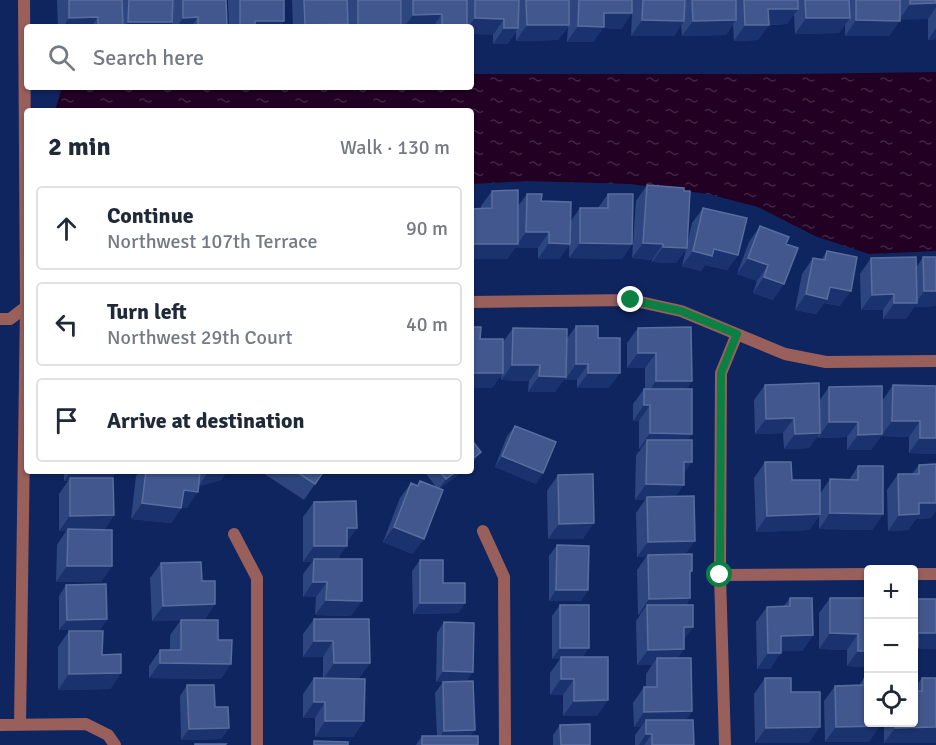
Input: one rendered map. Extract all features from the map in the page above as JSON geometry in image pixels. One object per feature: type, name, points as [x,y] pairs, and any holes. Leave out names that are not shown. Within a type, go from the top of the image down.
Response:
[{"type":"street","points":[[24,0],[24,24]]},
{"type":"street","points":[[25,90],[25,108]]},
{"type":"street","points":[[474,302],[631,300],[681,311],[785,354],[826,362],[936,361]]},
{"type":"street","points":[[0,320],[10,319],[24,308]]},
{"type":"street","points":[[725,745],[720,575],[721,373],[737,334]]},
{"type":"street","points":[[20,725],[24,474]]},
{"type":"street","points":[[483,531],[504,577],[505,745]]},
{"type":"street","points":[[234,534],[257,578],[257,745]]},
{"type":"street","points":[[720,575],[864,574]]},
{"type":"street","points":[[918,574],[936,574]]},
{"type":"street","points":[[0,725],[86,724],[111,740]]},
{"type":"water","points":[[936,72],[936,251],[869,254],[815,236],[758,207],[708,194],[630,184],[527,181],[474,184],[474,108],[56,108],[61,90],[474,90],[474,74]]},
{"type":"building","points":[[69,0],[122,0],[123,24],[98,24],[98,17],[69,18]]},
{"type":"building","points":[[129,0],[173,0],[172,22],[128,22]]},
{"type":"building","points":[[183,0],[226,0],[227,24],[198,24],[198,17],[183,18]]},
{"type":"building","points":[[240,0],[284,0],[284,21],[255,21],[255,24],[240,24]]},
{"type":"building","points":[[304,0],[347,0],[348,24],[305,24]]},
{"type":"building","points":[[358,0],[401,0],[401,24],[358,24]]},
{"type":"building","points":[[413,0],[467,0],[467,24],[442,24],[442,14],[413,15]]},
{"type":"building","points":[[475,0],[519,0],[518,28],[504,28],[504,19],[475,18]]},
{"type":"building","points":[[526,0],[569,0],[569,25],[527,25]]},
{"type":"building","points":[[579,0],[632,0],[632,13],[604,13],[604,27],[578,26]]},
{"type":"building","points":[[643,0],[685,0],[684,21],[642,20]]},
{"type":"building","points":[[692,0],[736,0],[736,20],[693,21]]},
{"type":"building","points":[[744,0],[798,0],[798,9],[768,9],[769,25],[745,25]]},
{"type":"building","points":[[805,0],[849,0],[850,18],[806,18]]},
{"type":"building","points":[[856,0],[900,0],[900,21],[856,20]]},
{"type":"building","points":[[910,0],[936,0],[936,3],[910,4]]},
{"type":"building","points":[[647,185],[684,188],[684,191],[690,191],[687,248],[643,243]]},
{"type":"building","points":[[518,190],[518,244],[474,244],[474,209],[492,208],[492,191]]},
{"type":"building","points":[[527,194],[542,194],[541,201],[571,202],[570,244],[549,243],[549,232],[526,232]]},
{"type":"building","points":[[608,194],[633,194],[632,244],[580,243],[580,208],[608,208]]},
{"type":"building","points":[[703,208],[747,218],[738,255],[714,249],[712,256],[693,251]]},
{"type":"building","points":[[760,226],[789,237],[786,244],[798,248],[784,284],[764,277],[768,265],[748,258]]},
{"type":"building","points":[[827,251],[857,257],[851,291],[830,287],[827,299],[806,294],[813,258],[825,260]]},
{"type":"building","points":[[916,257],[917,303],[894,303],[894,294],[872,295],[871,258]]},
{"type":"building","points":[[923,257],[936,257],[936,291],[924,291]]},
{"type":"building","points":[[576,326],[598,326],[598,338],[620,338],[620,373],[588,373],[588,364],[576,364]]},
{"type":"building","points":[[474,327],[481,327],[480,339],[503,339],[503,373],[474,373]]},
{"type":"building","points":[[691,327],[692,381],[656,381],[656,353],[638,353],[638,328]]},
{"type":"building","points":[[513,328],[567,329],[566,377],[539,376],[540,365],[512,365]]},
{"type":"building","points":[[819,383],[820,433],[795,434],[794,418],[766,419],[765,385]]},
{"type":"building","points":[[893,385],[936,386],[936,438],[920,438],[920,421],[892,421]]},
{"type":"building","points":[[882,386],[882,434],[858,435],[858,422],[829,422],[829,387]]},
{"type":"building","points":[[644,389],[692,389],[692,434],[650,433],[650,405],[644,405]]},
{"type":"building","points":[[515,426],[556,442],[543,473],[502,456]]},
{"type":"building","points":[[647,440],[692,440],[692,462],[684,462],[684,485],[646,484]]},
{"type":"building","points":[[474,443],[481,452],[474,458]]},
{"type":"building","points":[[765,462],[791,462],[792,480],[820,480],[820,514],[767,516]]},
{"type":"building","points":[[936,464],[936,503],[919,503],[919,514],[899,515],[898,474],[919,474],[919,465]]},
{"type":"building","points":[[858,466],[883,466],[883,514],[830,513],[830,479],[858,480]]},
{"type":"building","points":[[146,474],[200,474],[198,492],[184,490],[181,508],[142,503]]},
{"type":"building","points":[[300,474],[322,474],[315,484]]},
{"type":"building","points":[[442,474],[453,474],[446,479]]},
{"type":"building","points":[[593,474],[594,523],[559,524],[558,475]]},
{"type":"building","points":[[70,478],[113,478],[114,515],[70,516]]},
{"type":"building","points":[[420,481],[443,490],[424,539],[394,527],[411,483],[418,486]]},
{"type":"building","points":[[694,496],[695,541],[648,542],[647,497]]},
{"type":"building","points":[[356,501],[357,528],[347,528],[347,546],[314,546],[314,502]]},
{"type":"building","points":[[68,529],[112,530],[112,566],[67,566]]},
{"type":"building","points":[[557,545],[589,546],[588,590],[556,590]]},
{"type":"building","points":[[692,554],[690,598],[649,599],[648,555]]},
{"type":"building","points":[[314,559],[362,559],[362,601],[326,600],[327,582],[313,582]]},
{"type":"building","points":[[420,560],[443,560],[443,583],[465,583],[465,603],[420,603]]},
{"type":"building","points":[[201,562],[202,581],[215,581],[215,604],[163,606],[161,563]]},
{"type":"building","points":[[106,584],[107,619],[67,620],[66,585]]},
{"type":"building","points":[[790,598],[812,598],[813,635],[781,636],[781,653],[768,653],[767,607],[790,606]]},
{"type":"building","points":[[830,598],[864,598],[864,651],[858,651],[858,634],[830,633]]},
{"type":"building","points":[[918,599],[936,599],[936,633],[918,633]]},
{"type":"building","points":[[560,605],[589,605],[589,648],[560,648]]},
{"type":"building","points":[[647,605],[693,605],[693,627],[684,627],[684,649],[648,650]]},
{"type":"building","points":[[314,619],[369,619],[370,663],[334,663],[333,641],[314,641]]},
{"type":"building","points":[[181,620],[218,620],[218,640],[232,640],[231,664],[160,663],[160,650],[181,650]]},
{"type":"building","points":[[444,622],[474,623],[473,672],[443,671]]},
{"type":"building","points":[[69,631],[103,631],[102,655],[121,654],[121,673],[69,674]]},
{"type":"building","points":[[561,657],[608,657],[608,700],[574,701],[574,679],[561,679]]},
{"type":"building","points":[[657,658],[691,658],[692,711],[644,712],[644,687],[657,687]]},
{"type":"building","points":[[314,678],[365,679],[364,721],[325,721],[325,702],[314,702]]},
{"type":"building","points":[[765,678],[791,678],[791,692],[820,692],[820,727],[766,728]]},
{"type":"building","points":[[922,678],[936,678],[936,727],[895,728],[918,727],[918,691],[922,691]]},
{"type":"building","points":[[473,681],[475,730],[444,731],[443,682]]},
{"type":"building","points":[[187,685],[214,685],[215,707],[228,707],[229,728],[189,729]]},
{"type":"building","points":[[864,685],[864,726],[836,727],[835,686]]},
{"type":"building","points":[[646,720],[693,720],[694,745],[652,745],[652,734],[646,734]]},
{"type":"building","points":[[590,724],[590,745],[561,745],[560,725]]},
{"type":"building","points":[[422,736],[478,736],[478,745],[422,745]]},
{"type":"building","points":[[314,741],[348,742],[348,745],[314,745]]},
{"type":"building","points":[[195,744],[226,744],[195,745]]},
{"type":"route","points":[[631,300],[681,311],[737,334],[721,373],[720,575]]}]
